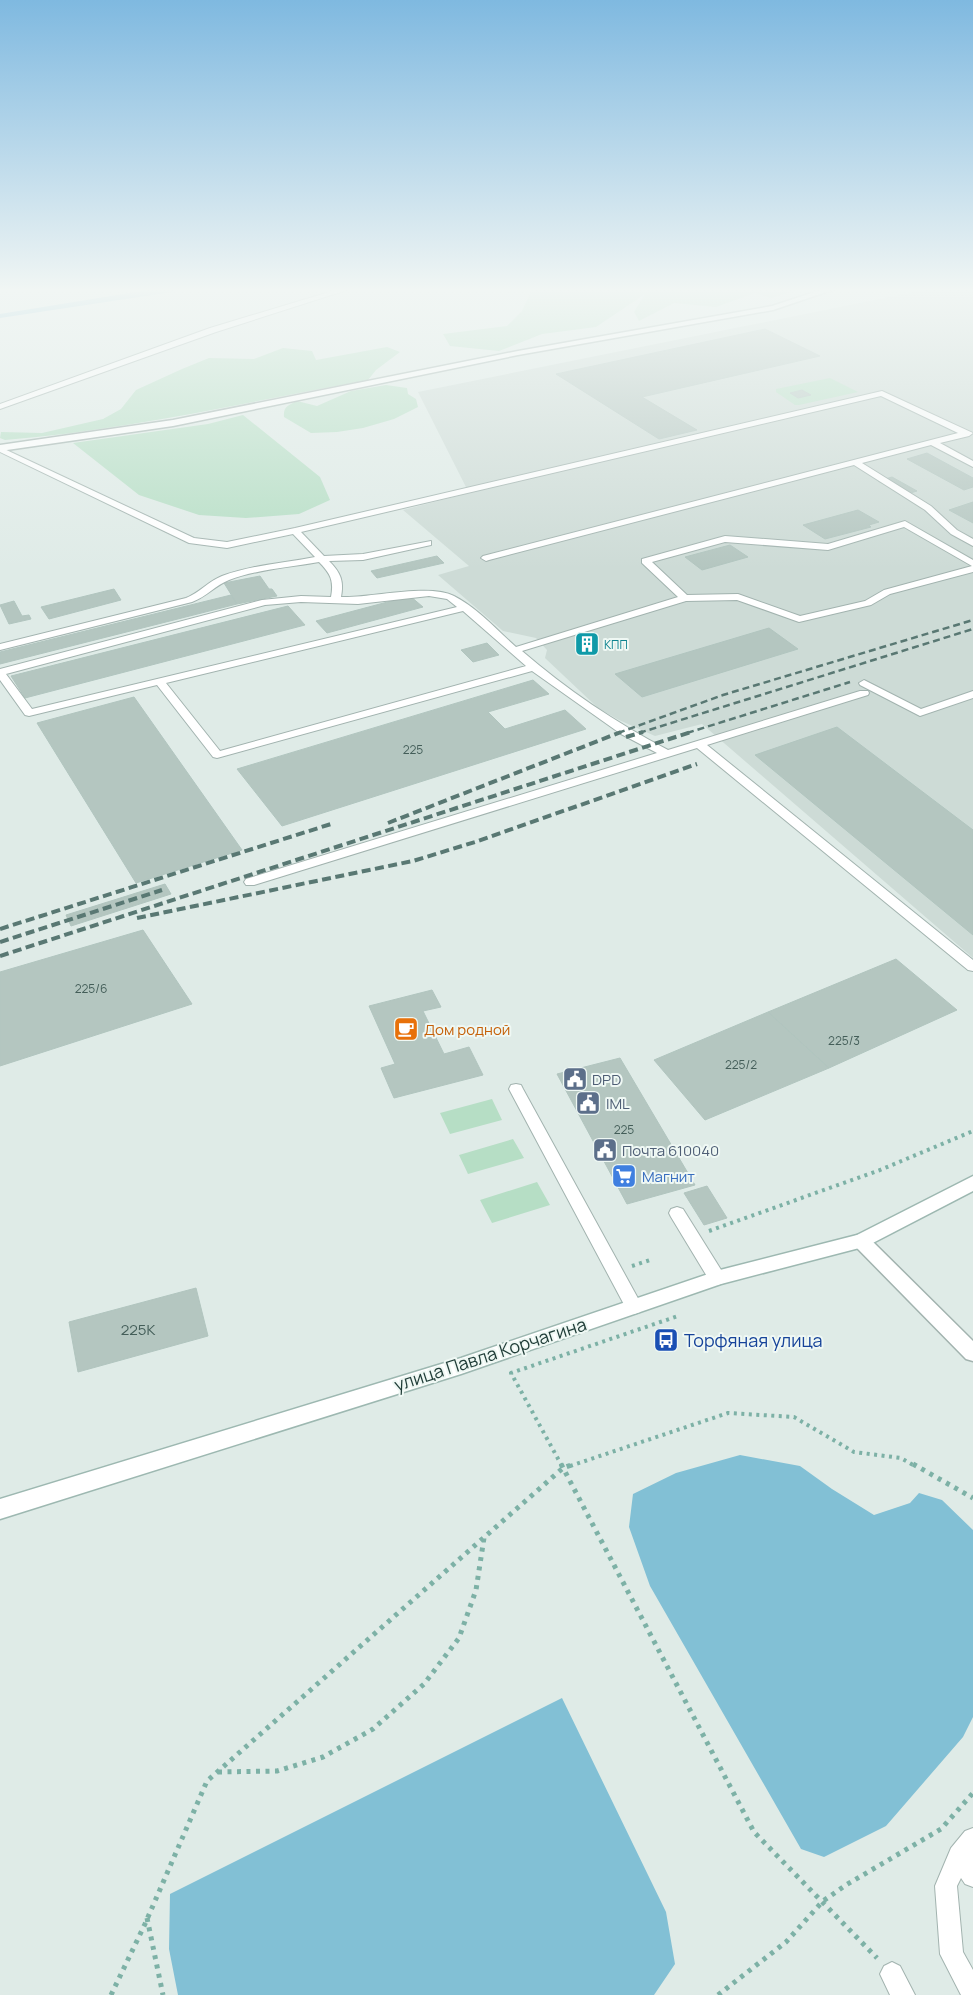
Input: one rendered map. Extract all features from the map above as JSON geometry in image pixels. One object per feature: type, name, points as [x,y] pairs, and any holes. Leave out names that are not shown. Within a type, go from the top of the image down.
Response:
[{"type":"street","points":[[0,448],[173,423],[375,382]]},
{"type":"street","name":"улица Павла Корчагина","points":[[0,1509],[461,1366],[717,1278],[861,1241],[973,1182]]},
{"type":"street","points":[[861,1241],[973,1353]]},
{"type":"lane","points":[[0,408],[71,382]]},
{"type":"lane","points":[[0,448],[192,541],[227,545],[295,531],[882,393],[970,433]]},
{"type":"lane","points":[[486,558],[970,433]]},
{"type":"lane","points":[[933,443],[973,464]]},
{"type":"lane","points":[[854,462],[928,508],[954,532],[973,543]]},
{"type":"lane","points":[[685,598],[645,561],[726,539],[828,546],[905,524],[973,564]]},
{"type":"lane","points":[[295,531],[335,573],[338,585],[335,601]]},
{"type":"lane","points":[[0,647],[189,600],[230,576],[321,559],[363,557],[428,543]]},
{"type":"lane","points":[[516,650],[685,598],[738,597],[799,619],[868,603],[887,592],[973,569]]},
{"type":"lane","points":[[465,608],[29,713],[0,672],[252,604],[288,600],[358,601],[429,592],[450,597],[465,608],[534,666],[624,732],[666,753]]},
{"type":"lane","points":[[159,681],[217,755],[534,666]]},
{"type":"lane","points":[[250,882],[699,744],[864,688],[920,713],[973,694]]},
{"type":"lane","points":[[699,744],[973,967]]},
{"type":"lane","points":[[516,1089],[634,1307]]},
{"type":"lane","points":[[677,1213],[717,1278]]},
{"type":"lane","points":[[966,1848],[973,1876]]},
{"type":"lane","points":[[966,1848],[946,1886],[952,1954],[973,1994]]},
{"type":"lane","points":[[892,1974],[903,1995]]},
{"type":"path","points":[[702,1234],[880,1170],[973,1131]]},
{"type":"path","points":[[678,1316],[511,1373],[563,1468],[754,1832],[892,1974]]},
{"type":"path","points":[[111,1995],[207,1781],[563,1468],[728,1413],[794,1417],[854,1452],[901,1458],[973,1498]]},
{"type":"path","points":[[218,1772],[277,1771],[323,1757],[373,1730],[424,1684],[459,1638],[476,1590],[484,1537]]},
{"type":"path","points":[[718,1995],[786,1942],[823,1901],[846,1885],[942,1828],[973,1793]]},
{"type":"path","points":[[147,1918],[163,1995]]},
{"type":"shaded area","points":[[467,382],[973,382],[973,958],[702,724],[655,736],[619,720],[598,708],[545,658],[547,650],[536,638],[503,631],[438,575],[469,566],[403,510],[469,493],[418,392]]},
{"type":"green space","points":[[153,382],[357,382],[96,430],[5,440],[0,438],[1,432],[42,433],[103,419],[121,409],[136,390]]},
{"type":"green space","points":[[810,382],[838,382],[858,392],[795,405],[776,392],[776,389]]},
{"type":"green space","points":[[386,385],[407,388],[408,394],[416,399],[418,407],[394,419],[363,428],[337,432],[311,433],[284,417],[286,408],[297,401],[317,406],[351,391]]},
{"type":"green space","points":[[243,415],[320,477],[330,500],[299,514],[246,518],[199,515],[139,495],[73,443],[208,424]]},
{"type":"green space","points":[[492,1099],[502,1120],[450,1134],[440,1113]]},
{"type":"green space","points":[[513,1139],[524,1158],[468,1174],[459,1155]]},
{"type":"green space","points":[[537,1182],[550,1205],[492,1223],[480,1200]]},
{"type":"water","points":[[740,1455],[800,1466],[832,1489],[874,1515],[910,1503],[919,1493],[942,1500],[973,1530],[973,1717],[963,1737],[886,1826],[824,1857],[801,1849],[650,1586],[629,1527],[633,1494],[676,1473]]},
{"type":"water","points":[[562,1698],[666,1912],[675,1964],[654,1995],[178,1995],[169,1949],[170,1894]]},
{"type":"building","points":[[569,382],[707,382],[642,397],[697,430],[659,439]]},
{"type":"building","points":[[802,390],[811,395],[798,398],[790,393]]},
{"type":"building","points":[[927,453],[973,478],[973,487],[964,490],[907,459]]},
{"type":"building","points":[[892,477],[917,491],[904,495],[878,481]]},
{"type":"building","points":[[973,502],[973,523],[949,510]]},
{"type":"building","points":[[858,510],[879,522],[869,525],[871,527],[825,539],[803,525]]},
{"type":"building","points":[[730,545],[748,557],[702,570],[685,557]]},
{"type":"building","points":[[437,556],[444,563],[377,578],[371,571]]},
{"type":"building","points":[[260,576],[269,589],[272,589],[277,596],[237,604],[224,583]]},
{"type":"building","points":[[114,589],[121,600],[49,619],[41,607]]},
{"type":"building","points":[[231,595],[237,604],[0,664],[0,652]]},
{"type":"building","points":[[410,596],[423,607],[327,633],[316,621]]},
{"type":"building","points":[[14,601],[22,616],[29,615],[31,619],[9,624],[0,605]]},
{"type":"building","points":[[288,606],[305,625],[25,698],[11,676]]},
{"type":"building","points":[[769,628],[798,649],[642,697],[615,674]]},
{"type":"building","name":"КПП","points":[[590,638],[599,645],[585,649],[576,642]]},
{"type":"building","points":[[487,643],[499,655],[473,662],[461,650]]},
{"type":"building","points":[[533,680],[549,694],[488,712],[505,729],[565,710],[586,729],[282,826],[237,769]]},
{"type":"building","points":[[134,697],[242,850],[136,883],[37,723]]},
{"type":"building","points":[[837,727],[973,830],[973,935],[755,755]]},
{"type":"building","points":[[165,884],[171,894],[71,926],[66,915]]},
{"type":"building","points":[[143,930],[192,1004],[0,1066],[0,972]]},
{"type":"building","points":[[896,959],[957,1010],[829,1068],[768,1012]]},
{"type":"building","name":"Дом родной","points":[[432,990],[441,1007],[423,1011],[444,1054],[469,1047],[483,1075],[394,1098],[381,1068],[395,1064],[369,1006]]},
{"type":"building","points":[[768,1012],[829,1068],[705,1120],[654,1060]]},
{"type":"building","points":[[620,1058],[695,1185],[627,1204],[557,1074]]},
{"type":"building","points":[[707,1186],[727,1218],[704,1225],[684,1193]]},
{"type":"building","points":[[196,1288],[208,1336],[78,1372],[69,1322]]},
{"type":"railway","points":[[618,733],[723,695],[973,620]]},
{"type":"railway","points":[[639,733],[973,629]]},
{"type":"railway","points":[[687,733],[850,682]]},
{"type":"railway","points":[[388,823],[621,732]]},
{"type":"railway","points":[[626,737],[643,732]]},
{"type":"railway","points":[[0,956],[691,732]]},
{"type":"railway","points":[[137,918],[413,861],[475,842],[697,764]]},
{"type":"railway","points":[[0,929],[331,824]]},
{"type":"railway","points":[[0,942],[162,890]]},
{"type":"place","name":"КПП","points":[[587,644]]},
{"type":"place","name":"Дом родной","points":[[406,1029]]},
{"type":"place","name":"DPD","points":[[575,1079]]},
{"type":"place","name":"IML","points":[[588,1103]]},
{"type":"place","name":"Почта 610040","points":[[605,1150]]},
{"type":"place","name":"Магнит","points":[[624,1176]]},
{"type":"place","name":"Торфяная улица","points":[[666,1340]]}]
